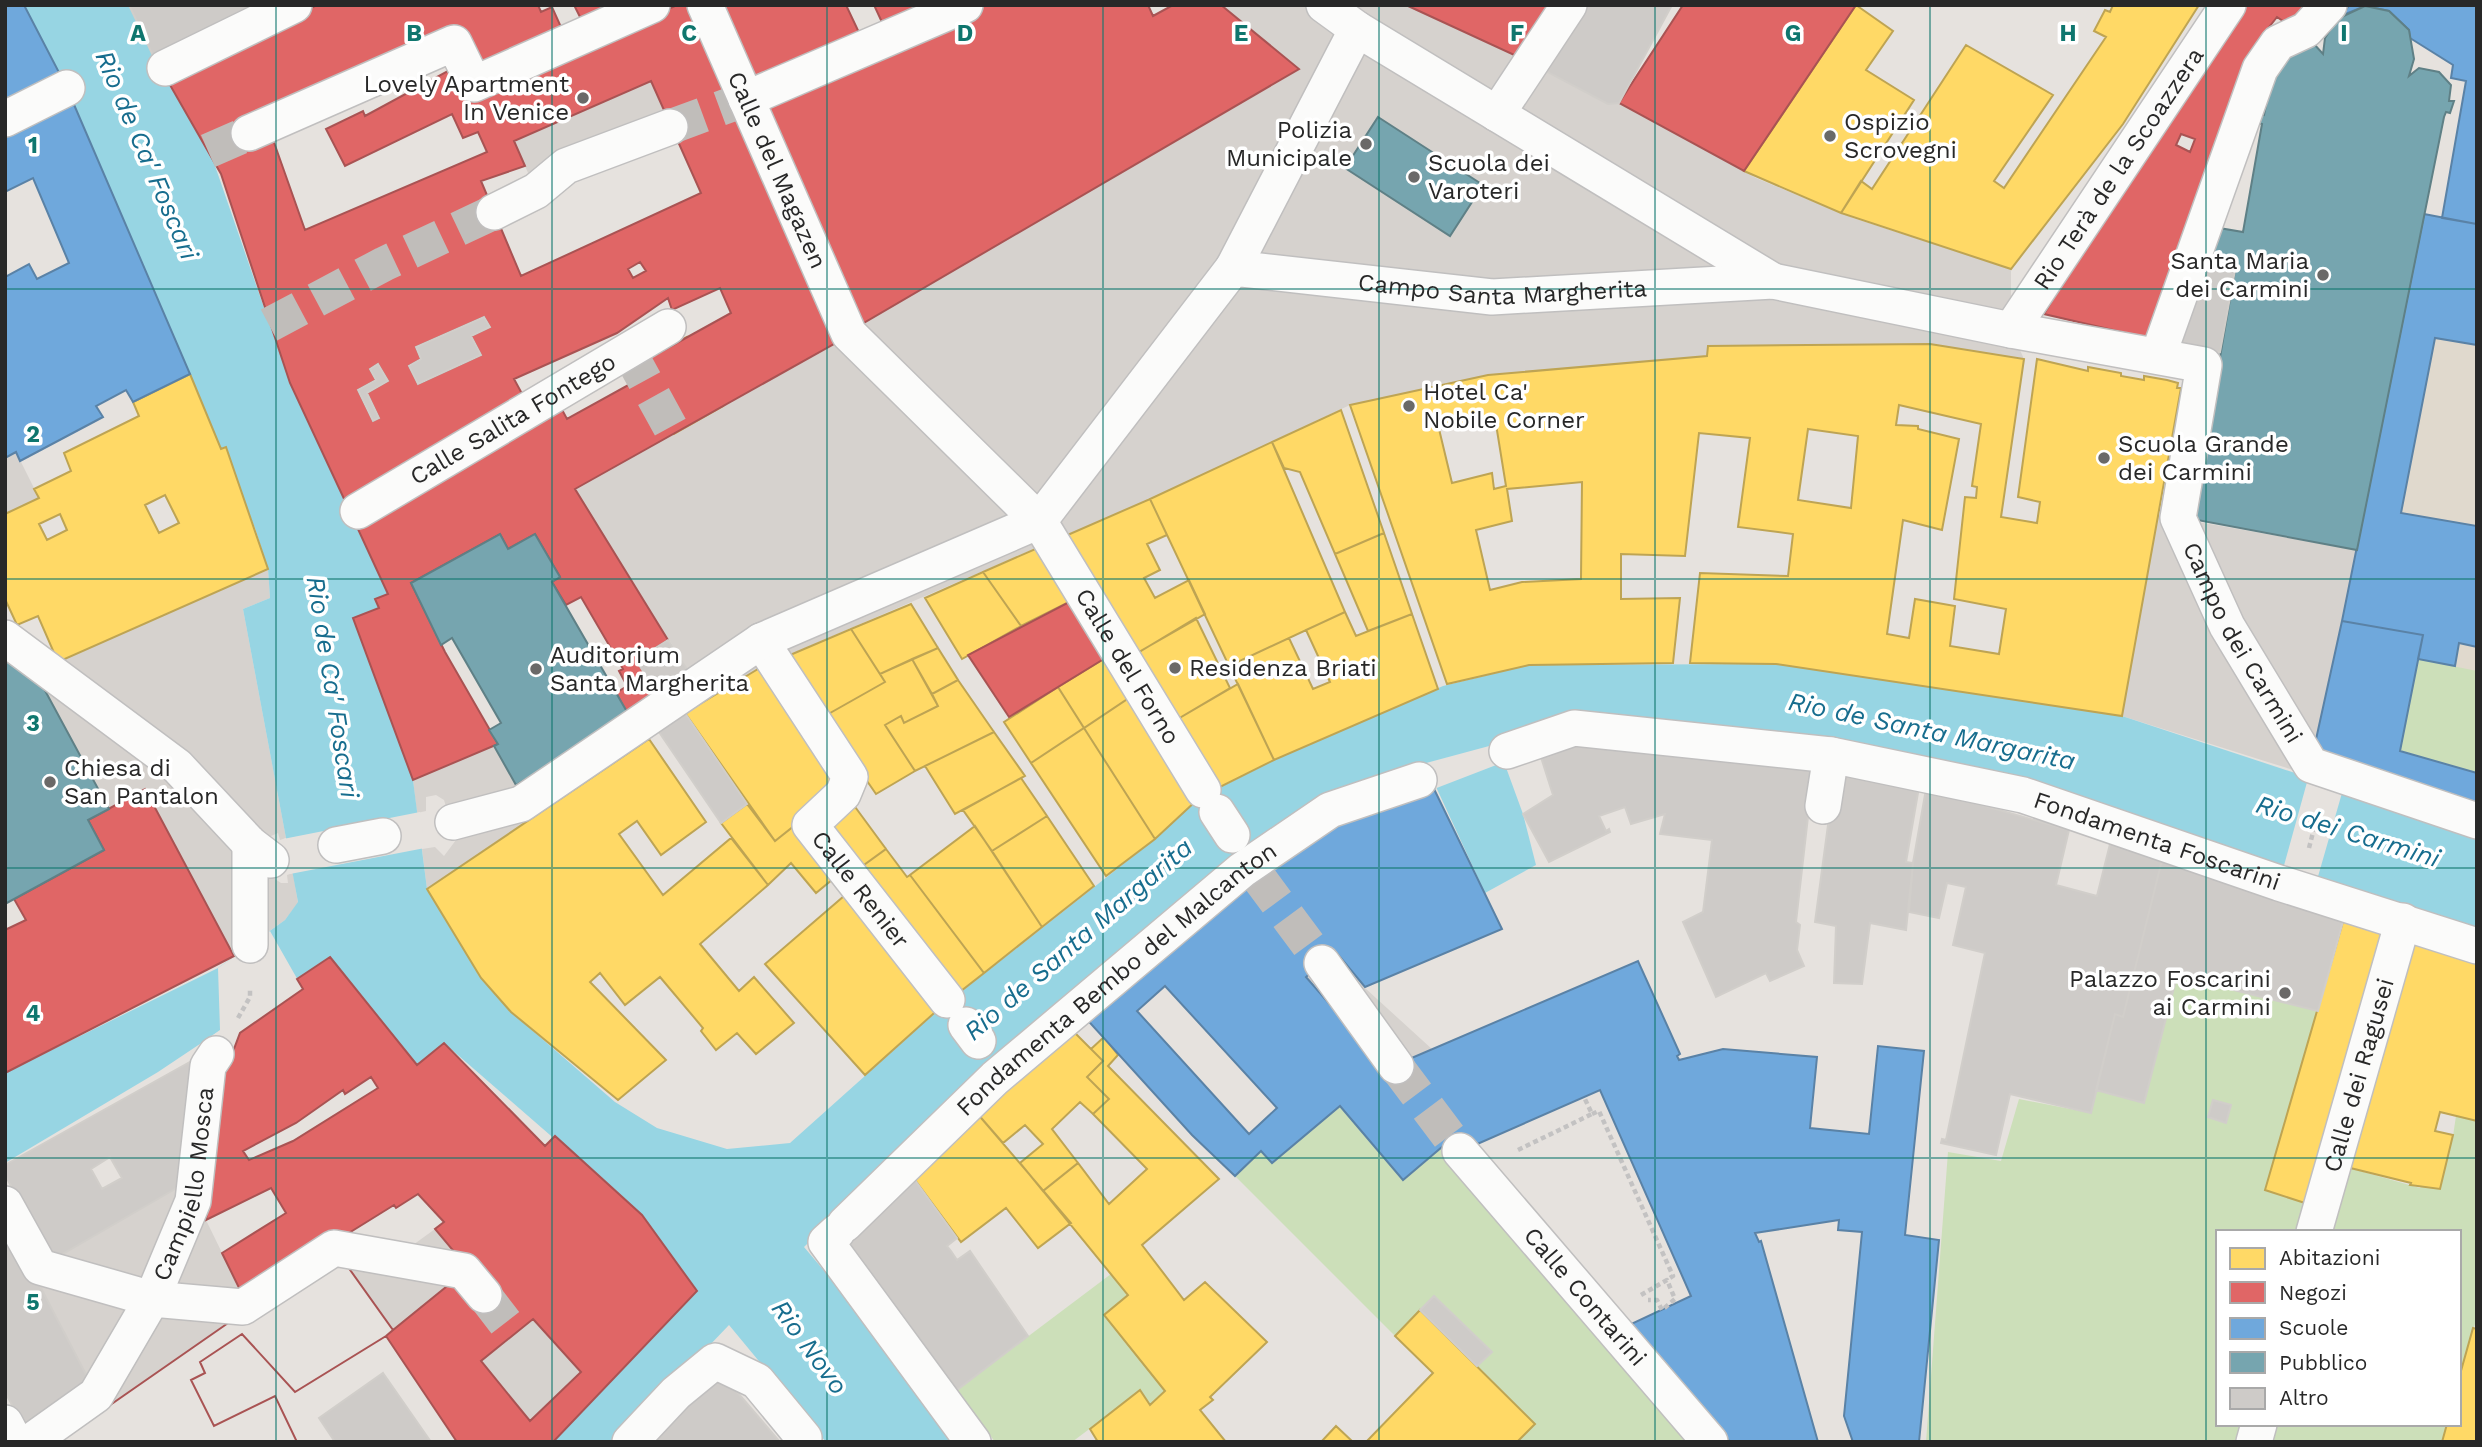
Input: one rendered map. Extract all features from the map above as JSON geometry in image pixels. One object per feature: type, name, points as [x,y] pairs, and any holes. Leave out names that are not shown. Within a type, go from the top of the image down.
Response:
[{"type":"street","points":[[165,68],[294,5]]},
{"type":"street","points":[[249,134],[454,43],[474,84],[652,5]]},
{"type":"street","name":"Calle del Magazen","points":[[705,5],[849,334],[1046,532]]},
{"type":"street","points":[[746,99],[965,5]]},
{"type":"street","name":"Campo Santa Margherita","points":[[1324,5],[1357,29],[1773,281]]},
{"type":"street","points":[[1497,114],[1569,5]]},
{"type":"street","name":"Rio Terà de la Scoazzera","points":[[2011,330],[2228,5]]},
{"type":"street","points":[[2158,356],[2260,69],[2278,43],[2306,30],[2329,5]]},
{"type":"street","points":[[453,822],[521,804],[761,641],[1046,532],[1233,268],[1357,29]]},
{"type":"street","points":[[5,118],[66,88]]},
{"type":"street","points":[[494,212],[536,191],[566,166],[670,127]]},
{"type":"street","name":"Campo Santa Margherita","points":[[1233,268],[1492,297],[1773,281],[2011,330],[2204,365],[2178,518]]},
{"type":"street","name":"Calle Salita Fontego","points":[[358,511],[668,327]]},
{"type":"street","name":"Campo dei Carmini","points":[[2178,518],[2227,626],[2311,765],[2477,821]]},
{"type":"street","name":"Calle del Forno","points":[[1046,532],[1218,813]]},
{"type":"street","points":[[5,638],[177,766],[261,852],[250,945]]},
{"type":"street","name":"Calle Renier","points":[[761,641],[850,777],[843,794],[810,825],[964,1022]]},
{"type":"street","points":[[1507,751],[1574,729],[1832,755],[1823,806]]},
{"type":"street","name":"Fondamenta Foscarini","points":[[1832,755],[2023,795],[2279,883],[2477,946]]},
{"type":"street","name":"Fondamenta Bembo del Malcanton","points":[[973,1442],[826,1242],[995,1078],[1253,869],[1330,810],[1419,780]]},
{"type":"street","points":[[336,845],[383,836]]},
{"type":"street","name":"Calle dei Ragusei","points":[[2315,1230],[2403,921]]},
{"type":"street","points":[[1322,963],[1396,1066]]},
{"type":"street","name":"Campiello Mosca","points":[[30,1442],[96,1395],[152,1299],[193,1201],[212,1060]]},
{"type":"street","name":"Calle Contarini","points":[[1468,1161],[1710,1442]]},
{"type":"street","name":"Campiello Mosca","points":[[5,1203],[40,1267],[152,1299],[243,1307],[334,1248],[464,1271],[484,1296]]},
{"type":"street","points":[[631,1442],[676,1393],[715,1361],[757,1381],[804,1438],[800,1442]]},
{"type":"street","points":[[5,1423],[15,1442]]},
{"type":"path","points":[[2306,861],[2320,804]]},
{"type":"path","points":[[1584,1097],[1592,1115]]},
{"type":"path","points":[[1468,1161],[1599,1111],[1673,1276],[1631,1301]]},
{"type":"path","points":[[1657,1300],[1662,1310],[1675,1299],[1667,1280]]},
{"type":"shaded area","points":[[1221,5],[1406,5],[1532,63],[1608,104],[1619,103],[1756,178],[1853,218],[2011,269],[2011,330],[2024,359],[1930,344],[1708,346],[1707,356],[1488,375],[1350,405],[1150,499],[763,666],[706,699],[575,489],[841,341],[855,328],[1299,70]],"holes":[[[1378,118],[1482,185],[1450,236],[1345,168]]]},
{"type":"shaded area","points":[[651,81],[670,127],[536,191],[514,141]]},
{"type":"shaded area","points":[[2424,214],[2477,224],[2477,773],[2422,635],[2342,621]]},
{"type":"shaded area","points":[[16,452],[39,498],[5,514],[5,458]]},
{"type":"shaded area","points":[[2158,515],[2357,550],[2309,775],[2122,716]]},
{"type":"shaded area","points":[[268,569],[270,598],[243,609],[286,838],[280,840],[278,833],[271,836],[268,842],[271,860],[275,879],[281,883],[288,883],[287,875],[293,873],[298,903],[285,920],[234,956],[189,873],[109,809],[35,672]]},
{"type":"shaded area","points":[[494,746],[516,785],[528,820],[427,889],[422,849],[435,847],[444,856],[456,840],[444,800],[436,795],[426,797],[426,811],[417,813],[413,780]]},
{"type":"shaded area","points":[[1335,951],[1365,988],[1433,1050],[1386,1069],[1306,977]]},
{"type":"shaded area","points":[[182,1185],[206,1220],[244,1298],[231,1321],[104,1409],[32,1271]]},
{"type":"shaded area","points":[[435,1229],[488,1292],[461,1274],[393,1330],[338,1253],[406,1250]]},
{"type":"shaded area","points":[[533,1319],[581,1372],[530,1421],[481,1361]]},
{"type":"green space","points":[[2418,659],[2477,671],[2477,773],[2400,751]]},
{"type":"green space","points":[[2177,976],[2318,1011],[2265,1190],[2314,1206],[2307,1230],[2216,1230],[2216,1426],[2247,1426],[2243,1442],[1926,1442],[1948,1152],[2001,1161],[2019,1099],[2091,1113],[2096,1090],[2144,1103]]},
{"type":"green space","points":[[1340,1106],[1403,1180],[1442,1147],[1692,1442],[1517,1442],[1534,1423],[1477,1366],[1491,1351],[1434,1296],[1395,1336],[1235,1176],[1261,1151],[1273,1163]]},
{"type":"green space","points":[[2456,1116],[2477,1121],[2477,1317],[2461,1371],[2461,1230],[2321,1230],[2339,1165],[2420,1188],[2453,1136]]},
{"type":"green space","points":[[1111,1274],[1128,1295],[1104,1315],[1165,1391],[1150,1405],[1140,1391],[1072,1442],[995,1442],[957,1390]]},
{"type":"green space","points":[[2265,1426],[2446,1426],[2442,1442],[2261,1442]]},
{"type":"water","points":[[24,5],[132,5],[213,160],[290,383],[388,594],[375,599],[379,608],[353,618],[413,780],[427,889],[481,978],[511,1012],[615,1102],[657,1128],[727,1149],[790,1143],[942,1007],[1155,839],[1198,799],[1274,760],[1443,686],[1529,665],[1776,664],[2122,716],[2477,833],[2477,929],[2024,783],[1568,719],[1504,762],[1523,814],[1536,865],[1485,893],[1425,763],[1326,798],[986,1067],[804,1247],[886,1344],[958,1442],[826,1442],[729,1325],[617,1442],[544,1442],[697,1291],[642,1215],[444,1043],[417,1065],[330,957],[158,1072],[5,1163],[5,1073],[218,968],[285,920],[298,902],[243,609],[270,598],[268,569],[255,528],[67,88]]},
{"type":"pier","points":[[1504,742],[1504,762],[1434,789],[1423,767],[1415,766]]},
{"type":"pier","points":[[2309,775],[2344,786],[2317,880],[2283,869]]},
{"type":"pier","points":[[420,812],[425,848],[290,874],[283,839]]},
{"type":"pier","points":[[270,931],[299,982],[211,1040],[210,1037],[220,1030],[218,968]]},
{"type":"building: Abitazioni","name":"Ospizio Scrovegni","points":[[1856,5],[1893,31],[1866,70],[1914,100],[1841,213],[1744,171]]},
{"type":"building: Abitazioni","points":[[2113,5],[2199,5],[2123,124],[2011,269],[1841,213],[1861,181],[1872,189],[1966,45],[2053,95],[1994,181],[2004,188],[2106,37],[2094,31],[2105,10],[2110,12]]},
{"type":"building: Abitazioni","points":[[687,337],[723,406],[674,434],[643,377],[652,372],[646,360]]},
{"type":"building: Abitazioni","points":[[1930,344],[2024,359],[2001,517],[2037,523],[2040,502],[2018,497],[2037,359],[2088,371],[2088,367],[2121,373],[2121,376],[2144,380],[2144,376],[2178,383],[2177,388],[2181,388],[2122,716],[1776,664],[1690,663],[1700,573],[1788,576],[1793,534],[1738,527],[1750,438],[1699,433],[1685,556],[1621,554],[1621,599],[1680,598],[1673,663],[1529,665],[1447,684],[1350,405],[1488,375],[1707,356],[1708,346]],"holes":[[[1899,405],[1981,424],[1972,486],[1977,487],[1976,498],[1965,497],[1954,599],[2006,609],[1999,654],[1950,646],[1955,606],[1915,599],[1909,638],[1887,634],[1903,520],[1942,530],[1959,439],[1918,429],[1918,426],[1896,425]],[[1495,418],[1506,486],[1494,489],[1492,473],[1452,483],[1439,429]],[[1808,429],[1858,436],[1851,508],[1798,500]],[[1582,482],[1581,579],[1522,582],[1490,590],[1476,530],[1512,521],[1507,489]]]},
{"type":"building: Abitazioni","points":[[190,374],[221,449],[226,447],[268,569],[58,662],[38,616],[17,625],[5,599],[5,514],[39,498],[34,489],[71,471],[64,453],[139,416],[133,402]],"holes":[[[165,495],[179,523],[159,533],[145,505]],[[60,514],[67,530],[47,540],[39,524]]]},
{"type":"building: Abitazioni","points":[[1341,410],[1384,533],[1335,554],[1300,472],[1284,468],[1272,442]]},
{"type":"building: Abitazioni","points":[[1272,442],[1345,612],[1229,666],[1150,499]]},
{"type":"building: Abitazioni","points":[[1150,499],[1167,535],[1147,544],[1160,570],[1144,578],[1155,598],[1189,580],[1205,614],[1137,653],[1063,537]]},
{"type":"building: Abitazioni","points":[[1384,533],[1412,614],[1368,631],[1335,554]]},
{"type":"building: Abitazioni","points":[[1040,547],[1073,600],[1021,626],[983,572]]},
{"type":"building: Abitazioni","points":[[983,572],[1021,626],[962,659],[925,598]]},
{"type":"building: Abitazioni","points":[[911,604],[938,648],[880,674],[851,629]]},
{"type":"building: Abitazioni","points":[[1345,612],[1356,636],[1412,614],[1438,689],[1274,760],[1229,666],[1289,638],[1313,689],[1330,682],[1306,630]]},
{"type":"building: Abitazioni","points":[[1196,618],[1230,688],[1171,723],[1131,657]]},
{"type":"building: Abitazioni","points":[[851,629],[885,682],[823,717],[783,658]]},
{"type":"building: Abitazioni","points":[[938,648],[958,680],[932,694],[912,659]]},
{"type":"building: Abitazioni","points":[[1107,657],[1132,696],[1084,728],[1058,687]]},
{"type":"building: Abitazioni","points":[[912,659],[938,706],[904,723],[901,716],[885,725],[915,771],[876,794],[823,717],[885,682],[880,674]]},
{"type":"building: Abitazioni","points":[[763,666],[837,779],[799,822],[775,841],[685,713]]},
{"type":"building: Abitazioni","points":[[958,680],[994,732],[915,771],[885,725],[901,716],[904,723],[938,706],[932,694]]},
{"type":"building: Abitazioni","points":[[1238,684],[1274,760],[1214,790],[1171,723]]},
{"type":"building: Abitazioni","points":[[1058,687],[1084,728],[1031,763],[1004,722]]},
{"type":"building: Abitazioni","points":[[1132,696],[1198,799],[1155,839],[1084,728]]},
{"type":"building: Abitazioni","points":[[1084,728],[1155,839],[1106,876],[1031,763]]},
{"type":"building: Abitazioni","points":[[994,732],[1025,776],[955,814],[925,766]]},
{"type":"building: Abitazioni","points":[[649,739],[706,822],[661,855],[637,821],[619,834],[663,895],[731,838],[768,885],[700,944],[739,991],[754,977],[794,1023],[756,1054],[737,1033],[716,1050],[701,1031],[703,1028],[660,977],[625,1005],[600,973],[590,982],[666,1060],[618,1100],[511,1012],[481,978],[427,889]]},
{"type":"building: Abitazioni","points":[[1021,778],[1047,816],[992,851],[963,810]]},
{"type":"building: Abitazioni","points":[[850,800],[886,849],[853,873],[816,826]]},
{"type":"building: Abitazioni","points":[[747,804],[775,841],[799,822],[839,874],[816,893],[791,863],[768,885],[721,823]]},
{"type":"building: Abitazioni","points":[[1047,816],[1094,886],[1042,927],[992,851]]},
{"type":"building: Abitazioni","points":[[975,826],[1042,927],[984,973],[910,875]]},
{"type":"building: Abitazioni","points":[[886,849],[907,877],[910,875],[984,973],[952,998],[853,873]]},
{"type":"building: Abitazioni","points":[[851,890],[942,1006],[865,1075],[765,964]]},
{"type":"building: Abitazioni","points":[[2344,918],[2477,958],[2477,1121],[2440,1112],[2435,1131],[2453,1135],[2440,1189],[2410,1185],[2411,1183],[2326,1162],[2314,1206],[2265,1190]]},
{"type":"building: Abitazioni","points":[[1068,1026],[1103,1061],[1087,1077],[1109,1099],[1093,1114],[1080,1102],[1052,1129],[1078,1163],[1043,1191],[1020,1163],[1043,1144],[1025,1125],[1003,1143],[976,1112]]},
{"type":"building: Abitazioni","points":[[1104,1037],[1118,1055],[1108,1066],[1219,1179],[1142,1245],[1184,1300],[1205,1282],[1267,1342],[1210,1397],[1213,1400],[1200,1410],[1226,1442],[1098,1442],[1090,1429],[1140,1390],[1150,1405],[1165,1391],[1104,1315],[1128,1295],[1043,1191],[1078,1163],[1109,1204],[1147,1169],[1093,1114],[1109,1099],[1087,1077],[1103,1061],[1091,1049]]},
{"type":"building: Abitazioni","points":[[976,1112],[1071,1223],[1038,1248],[1006,1208],[961,1242],[912,1176]]},
{"type":"building: Abitazioni","points":[[1420,1310],[1535,1424],[1517,1442],[1366,1442],[1433,1373],[1395,1336]]},
{"type":"building: Abitazioni","points":[[2473,1328],[2477,1329],[2477,1442],[2442,1442],[2446,1426],[2461,1426],[2461,1371]]},
{"type":"building: Abitazioni","points":[[1336,1426],[1353,1442],[1321,1442]]},
{"type":"building: Negozi","points":[[317,5],[538,5],[541,12],[552,7],[565,36],[477,76],[453,26],[246,127],[252,141],[271,134],[305,230],[487,152],[478,132],[463,138],[452,114],[345,166],[326,129],[363,111],[365,116],[457,66],[474,99],[677,5],[692,5],[716,51],[841,340],[575,489],[668,640],[636,660],[658,695],[628,715],[616,693],[627,686],[619,671],[623,669],[581,597],[566,605],[552,582],[560,577],[535,534],[508,549],[500,534],[411,583],[445,652],[498,744],[413,780],[353,618],[379,608],[375,599],[388,594],[357,527],[489,452],[484,442],[559,404],[567,419],[652,372],[646,360],[731,313],[720,288],[672,310],[668,298],[617,333],[514,379],[526,401],[346,503],[290,383],[221,174],[166,78]],"holes":[[[651,81],[701,193],[521,276],[481,181],[525,166],[514,141]],[[640,262],[646,271],[633,278],[628,269]],[[484,317],[490,327],[471,336],[481,355],[418,384],[409,366],[421,359],[416,347]],[[378,364],[388,381],[367,393],[379,418],[373,421],[358,390],[376,380],[370,369]]]},
{"type":"building: Negozi","points":[[574,5],[639,5],[586,29]]},
{"type":"building: Negozi","points":[[711,5],[846,5],[863,41],[750,90]]},
{"type":"building: Negozi","points":[[874,5],[947,5],[886,31]]},
{"type":"building: Negozi","points":[[983,5],[1148,5],[1153,16],[1173,5],[1221,5],[1299,69],[855,328],[755,103]]},
{"type":"building: Negozi","points":[[1406,5],[1560,5],[1525,60]]},
{"type":"building: Negozi","points":[[1683,5],[1856,5],[1744,171],[1619,103]]},
{"type":"building: Negozi","points":[[2244,5],[2315,5],[2293,28],[2277,17],[2259,40],[2156,340],[2044,314],[2098,225]],"holes":[[[2181,134],[2195,139],[2190,152],[2176,145]]]},
{"type":"building: Negozi","points":[[1073,600],[1107,657],[1009,717],[968,655]]},
{"type":"building: Negozi","points":[[145,789],[234,956],[5,1073],[5,930],[26,920],[14,899],[104,850],[88,820]]},
{"type":"building: Negozi","points":[[330,957],[417,1065],[444,1043],[545,1146],[555,1136],[642,1215],[697,1291],[553,1442],[457,1442],[386,1336],[295,1392],[242,1334],[200,1362],[205,1373],[191,1380],[214,1426],[275,1396],[297,1442],[57,1442],[231,1321],[338,1253],[393,1330],[462,1274],[488,1292],[435,1229],[444,1222],[418,1194],[396,1208],[394,1205],[244,1298],[222,1253],[286,1213],[271,1188],[206,1220],[225,1073],[240,1033],[303,989],[297,979]],"holes":[[[371,1077],[378,1088],[293,1141],[249,1160],[243,1151],[296,1123],[343,1090],[345,1094]],[[533,1319],[581,1372],[530,1421],[481,1361]]]},
{"type":"building: Negozi","points":[[338,1253],[393,1330],[295,1392],[242,1334],[200,1362],[205,1373],[191,1380],[214,1426],[275,1396],[297,1442],[57,1442],[231,1321]]},
{"type":"building: Scuole","points":[[5,5],[24,5],[65,84],[5,114]]},
{"type":"building: Scuole","points":[[2349,5],[2477,5],[2477,224],[2442,218],[2466,81],[2451,78],[2453,65],[2410,38],[2409,30],[2389,11],[2365,6],[2343,15]]},
{"type":"building: Scuole","points":[[69,93],[190,374],[133,402],[126,390],[96,406],[103,417],[20,461],[16,452],[5,458],[5,277],[29,264],[37,279],[69,263],[33,178],[5,192],[5,124]]},
{"type":"building: Scuole","points":[[2424,214],[2477,224],[2477,345],[2435,338],[2401,513],[2477,526],[2477,647],[2459,643],[2455,666],[2418,659],[2423,635],[2342,621]]},
{"type":"building: Scuole","points":[[2342,621],[2423,635],[2400,751],[2477,773],[2477,811],[2313,753]]},
{"type":"building: Scuole","points":[[1434,789],[1502,929],[1365,987],[1335,951],[1306,977],[1386,1069],[1638,961],[1680,1054],[1677,1056],[1679,1060],[1723,1049],[1817,1057],[1810,1128],[1869,1134],[1878,1046],[1924,1051],[1905,1235],[1939,1240],[1919,1442],[1853,1442],[1844,1416],[1862,1232],[1838,1230],[1839,1220],[1755,1233],[1759,1242],[1761,1241],[1818,1442],[1730,1442],[1629,1325],[1691,1296],[1600,1090],[1450,1156],[1442,1147],[1403,1180],[1340,1106],[1272,1163],[1261,1151],[1235,1176],[1192,1135],[1082,1014],[1185,926],[1341,822]],"holes":[[[1165,986],[1277,1108],[1249,1134],[1137,1011]]]},
{"type":"building: Pubblico","name":"Santa Maria dei Carmini","points":[[2365,6],[2389,11],[2409,30],[2414,59],[2409,76],[2419,68],[2439,72],[2451,85],[2449,101],[2454,101],[2450,113],[2446,112],[2444,117],[2357,550],[2192,519],[2237,259],[2208,254],[2213,227],[2243,232],[2262,124],[2257,123],[2259,114],[2264,115],[2272,76],[2298,43],[2314,44],[2323,54],[2325,38],[2337,19]]},
{"type":"building: Pubblico","name":"Scuola dei Varoteri","points":[[1378,117],[1483,185],[1450,236],[1345,168]]},
{"type":"building: Pubblico","name":"Auditorium Santa Margherita","points":[[500,534],[508,549],[535,534],[560,577],[552,582],[630,717],[516,785],[494,746],[498,744],[489,730],[501,723],[452,638],[441,645],[411,583]]},
{"type":"building: Pubblico","name":"Chiesa di San Pantalon","points":[[5,654],[35,672],[109,809],[88,820],[104,850],[5,904]]},
{"type":"building: Altro","points":[[129,5],[253,5],[256,13],[156,62]]},
{"type":"building: Altro","points":[[1578,5],[1672,5],[1619,103],[1608,104],[1538,67]]},
{"type":"building: Altro","points":[[2199,253],[2237,259],[2220,352],[2181,345]]},
{"type":"building: Altro","points":[[484,317],[490,327],[471,336],[481,355],[418,384],[409,366],[421,359],[416,347]]},
{"type":"building: Altro","points":[[378,364],[388,381],[367,393],[379,418],[373,421],[358,390],[376,380],[370,369]]},
{"type":"building: Altro","points":[[668,640],[690,674],[658,695],[636,660]]},
{"type":"building: Altro","points":[[685,713],[747,804],[721,823],[659,732]]},
{"type":"building: Altro","points":[[1575,740],[1820,770],[1809,808],[1796,922],[1800,925],[1797,950],[1804,966],[1770,981],[1766,973],[1716,997],[1683,922],[1703,912],[1712,840],[1660,834],[1665,814],[1631,824],[1625,807],[1599,816],[1606,831],[1609,829],[1610,832],[1549,862],[1523,814],[1553,795],[1539,751]]},
{"type":"building: Altro","points":[[1835,773],[1919,787],[1906,862],[1913,863],[1906,930],[1870,923],[1862,984],[1834,983],[1836,926],[1815,922]]},
{"type":"building: Altro","points":[[1926,789],[2069,830],[2056,885],[2097,896],[2110,844],[2162,860],[2123,1017],[2115,1014],[2091,1113],[2010,1094],[1996,1155],[1941,1143],[1942,1139],[1946,1140],[1985,953],[1953,945],[1966,887],[1947,883],[1939,918],[1909,912],[1913,863]]},
{"type":"building: Altro","name":"Palazzo Foscarini ai Carmini","points":[[2162,860],[2344,918],[2318,1011],[2177,976],[2144,1103],[2096,1090],[2115,1014],[2123,1017]]},
{"type":"building: Altro","points":[[197,1058],[182,1185],[52,1260],[5,1175],[5,1165]],"holes":[[[110,1157],[122,1178],[102,1189],[91,1169]]]},
{"type":"building: Altro","points":[[2213,1100],[2231,1105],[2226,1123],[2208,1117]]},
{"type":"building: Altro","points":[[912,1176],[957,1238],[947,1246],[957,1260],[970,1251],[1028,1336],[957,1390],[845,1237]]},
{"type":"building: Altro","points":[[5,1219],[92,1386],[25,1429],[5,1392]]},
{"type":"building: Altro","points":[[1434,1296],[1492,1352],[1477,1366],[1420,1310]]},
{"type":"building: Altro","points":[[719,1371],[780,1442],[657,1442],[647,1431]]},
{"type":"building: Altro","points":[[383,1373],[431,1442],[335,1442],[319,1418]]},
{"type":"tunnel","points":[[670,127],[746,99]]},
{"type":"tunnel","points":[[208,151],[249,133]]},
{"type":"tunnel","points":[[269,325],[384,264],[494,212]]},
{"type":"tunnel","points":[[628,350],[674,434]]},
{"type":"tunnel","points":[[1256,874],[1322,963]]},
{"type":"tunnel","points":[[1396,1066],[1460,1151]]},
{"type":"tunnel","points":[[484,1295],[514,1334]]},
{"type":"place","name":"Lovely Apartment In Venice","points":[[583,98]]},
{"type":"place","name":"Ospizio Scrovegni","points":[[1830,136]]},
{"type":"place","name":"Polizia Municipale","points":[[1366,144]]},
{"type":"place","name":"Scuola dei Varoteri","points":[[1414,177]]},
{"type":"place","name":"Santa Maria dei Carmini","points":[[2323,275]]},
{"type":"place","name":"Hotel Ca' Nobile Corner","points":[[1409,406]]},
{"type":"place","name":"Scuola Grande dei Carmini","points":[[2104,458]]},
{"type":"place","name":"Residenza Briati","points":[[1175,668]]},
{"type":"place","name":"Auditorium Santa Margherita","points":[[536,669]]},
{"type":"place","name":"Chiesa di San Pantalon","points":[[50,782]]},
{"type":"place","name":"Palazzo Foscarini ai Carmini","points":[[2285,993]]},
{"type":"water label","name":"Rio de Ca' Foscari","points":[[147,155]]},
{"type":"water label","name":"Rio de Ca' Foscari","points":[[333,687]]},
{"type":"water label","name":"Rio de Santa Margarita","points":[[1932,731]]},
{"type":"water label","name":"Rio dei Carmini","points":[[2348,831]]},
{"type":"water label","name":"Rio de Santa Margarita","points":[[1078,939]]},
{"type":"water label","name":"Rio Novo","points":[[810,1347]]}]
